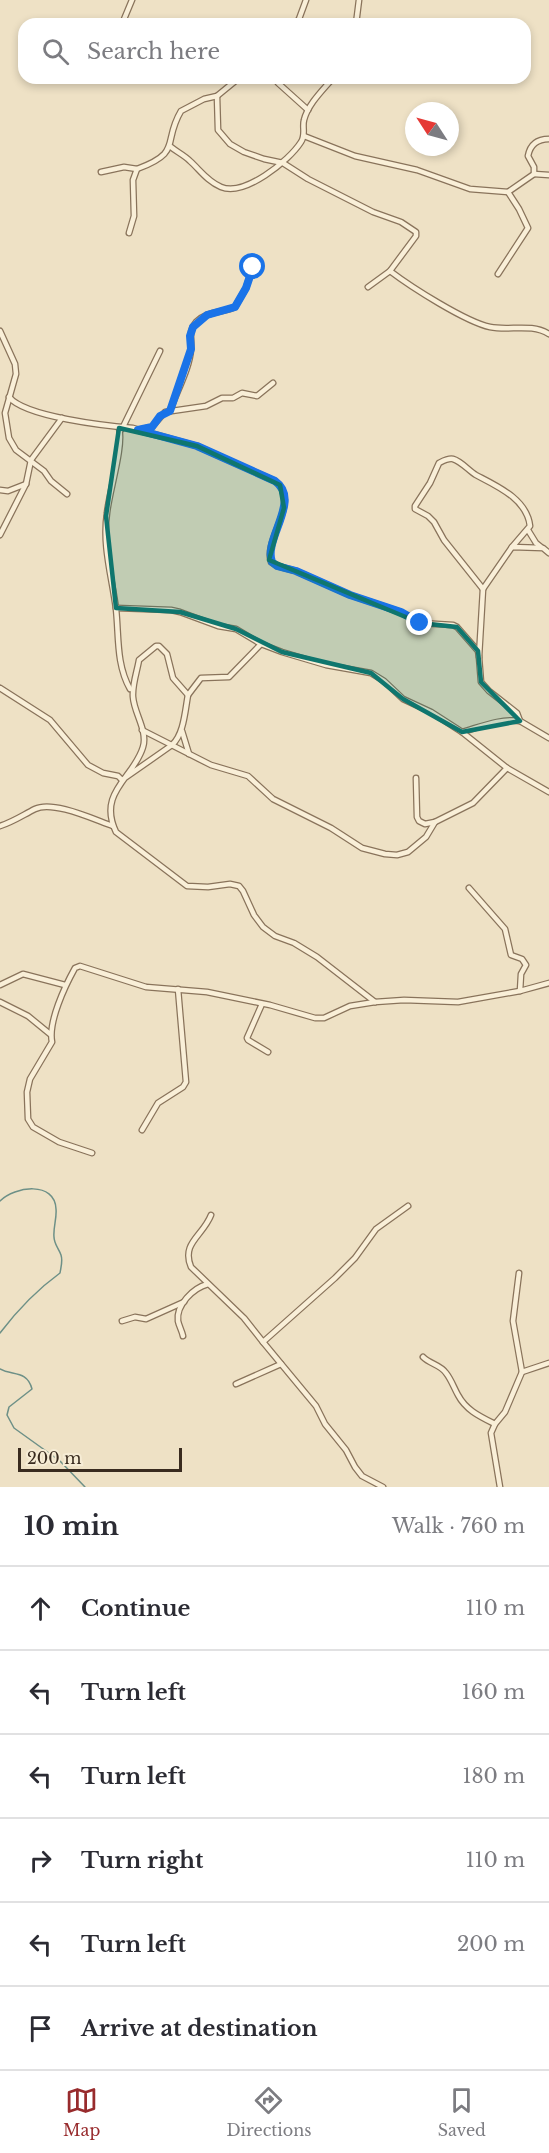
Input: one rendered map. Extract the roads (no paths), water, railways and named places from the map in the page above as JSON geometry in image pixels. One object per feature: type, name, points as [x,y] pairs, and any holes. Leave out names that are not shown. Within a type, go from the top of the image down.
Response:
[{"type":"street","points":[[124,18],[132,0]]},
{"type":"street","points":[[299,18],[306,0]]},
{"type":"street","points":[[357,18],[359,0]]},
{"type":"street","points":[[101,172],[124,168],[137,169],[159,160],[171,147],[174,128],[181,111],[204,99],[217,96],[232,84]]},
{"type":"street","points":[[279,84],[308,110]]},
{"type":"street","points":[[171,147],[187,158],[209,182],[224,189],[250,183],[283,163],[301,142],[308,110],[328,84]]},
{"type":"street","points":[[217,96],[218,130],[230,144],[244,152],[283,163],[308,179],[373,212],[412,228],[416,236],[390,271],[368,287]]},
{"type":"street","points":[[304,136],[355,156],[417,170],[464,188],[508,192],[534,174],[549,175]]},
{"type":"street","points":[[534,174],[534,166],[528,156],[529,148],[540,140],[549,139]]},
{"type":"street","points":[[129,233],[134,216],[133,180],[137,169]]},
{"type":"street","points":[[498,274],[528,228],[508,192]]},
{"type":"street","points":[[170,411],[189,357],[193,327],[207,315],[235,307],[246,288],[253,267]]},
{"type":"street","points":[[390,271],[406,283],[478,323],[501,328],[521,327],[549,334]]},
{"type":"street","points":[[0,331],[15,364],[16,374],[5,413],[6,432],[16,450],[44,471],[51,481],[67,494]]},
{"type":"street","points":[[130,689],[124,677],[118,651],[116,608],[106,551],[106,516],[121,445],[121,428],[160,351]]},
{"type":"street","points":[[138,430],[152,427],[160,416],[170,411],[206,406],[222,398],[233,398],[242,393],[257,396],[273,383]]},
{"type":"street","points":[[9,397],[19,405],[62,418],[138,430],[197,446],[222,459],[244,466],[280,485],[284,508],[274,535],[270,557],[272,562],[350,595],[401,612],[420,623],[457,627],[478,651],[481,682],[489,692],[517,712],[520,721]]},
{"type":"street","points":[[0,535],[26,484],[31,460],[62,418]]},
{"type":"street","points":[[479,657],[483,589],[512,547],[528,530],[529,521],[505,489],[475,474],[453,459],[447,459],[437,465],[415,509],[434,522],[444,540],[483,589]]},
{"type":"street","points":[[0,490],[8,491],[26,484]]},
{"type":"street","points":[[528,530],[536,543],[549,554]]},
{"type":"street","points":[[512,547],[543,548]]},
{"type":"street","points":[[116,608],[180,612],[218,626],[236,629],[261,644],[326,665],[371,673],[384,681],[403,699],[431,712],[462,732],[507,768],[549,792]]},
{"type":"street","points":[[122,780],[177,741],[188,695],[201,678],[229,677],[261,644]]},
{"type":"street","points":[[188,695],[172,678],[167,654],[159,646],[139,660],[134,689],[143,748],[122,780],[111,803],[116,832],[187,886],[208,887],[230,884],[238,886],[243,891],[254,915],[264,927],[275,936],[317,957],[375,1002]]},
{"type":"street","points":[[0,688],[50,720],[84,762],[95,770],[118,776],[122,780]]},
{"type":"street","points":[[462,732],[514,720],[520,721],[549,738]]},
{"type":"street","points":[[181,728],[189,754]]},
{"type":"street","points":[[142,730],[211,765],[248,776],[273,799],[331,828],[362,848],[385,854],[397,855],[408,852],[426,837],[435,822]]},
{"type":"street","points":[[416,778],[419,821],[425,824],[435,822],[473,803],[507,768]]},
{"type":"street","points":[[0,826],[45,806],[84,815],[114,826]]},
{"type":"street","points":[[469,888],[505,929],[511,955],[522,959],[526,965],[521,974],[520,991]]},
{"type":"street","points":[[92,1153],[59,1142],[33,1127],[28,1119],[27,1092],[30,1079],[49,1050],[52,1042],[50,1034],[65,985],[75,968],[81,966],[146,987],[207,992],[315,1018],[324,1018],[350,1006],[375,1002],[404,1000],[458,1002],[520,991],[549,983]]},
{"type":"street","points":[[0,985],[23,974],[65,985]]},
{"type":"street","points":[[142,1130],[158,1103],[183,1087],[186,1082],[178,989]]},
{"type":"street","points":[[0,1002],[28,1016],[50,1034]]},
{"type":"street","points":[[262,1004],[247,1038],[268,1052]]},
{"type":"street","points":[[263,1342],[355,1258],[376,1229],[408,1206]]},
{"type":"street","points":[[211,1215],[207,1226],[190,1246],[186,1257],[191,1267],[244,1318],[316,1406],[325,1424],[346,1450],[355,1467],[368,1480],[383,1487]]},
{"type":"street","points":[[500,1487],[491,1439],[495,1424],[505,1412],[522,1372],[513,1321],[519,1273]]},
{"type":"street","points":[[122,1321],[135,1317],[152,1317],[184,1302],[201,1285],[208,1284]]},
{"type":"street","points":[[183,1336],[178,1320],[184,1302]]},
{"type":"street","points":[[423,1356],[428,1363],[447,1373],[459,1397],[472,1413],[495,1424]]},
{"type":"street","points":[[522,1372],[549,1363]]},
{"type":"street","points":[[236,1384],[281,1364]]},
{"type":"waterway","points":[[0,1201],[15,1192],[24,1190],[42,1190],[49,1194],[54,1200],[56,1209],[54,1240],[62,1260],[60,1273],[28,1301],[0,1333]]},
{"type":"waterway","points":[[0,1369],[23,1376],[32,1389],[9,1407],[7,1415],[14,1428],[60,1461],[85,1487]]}]
